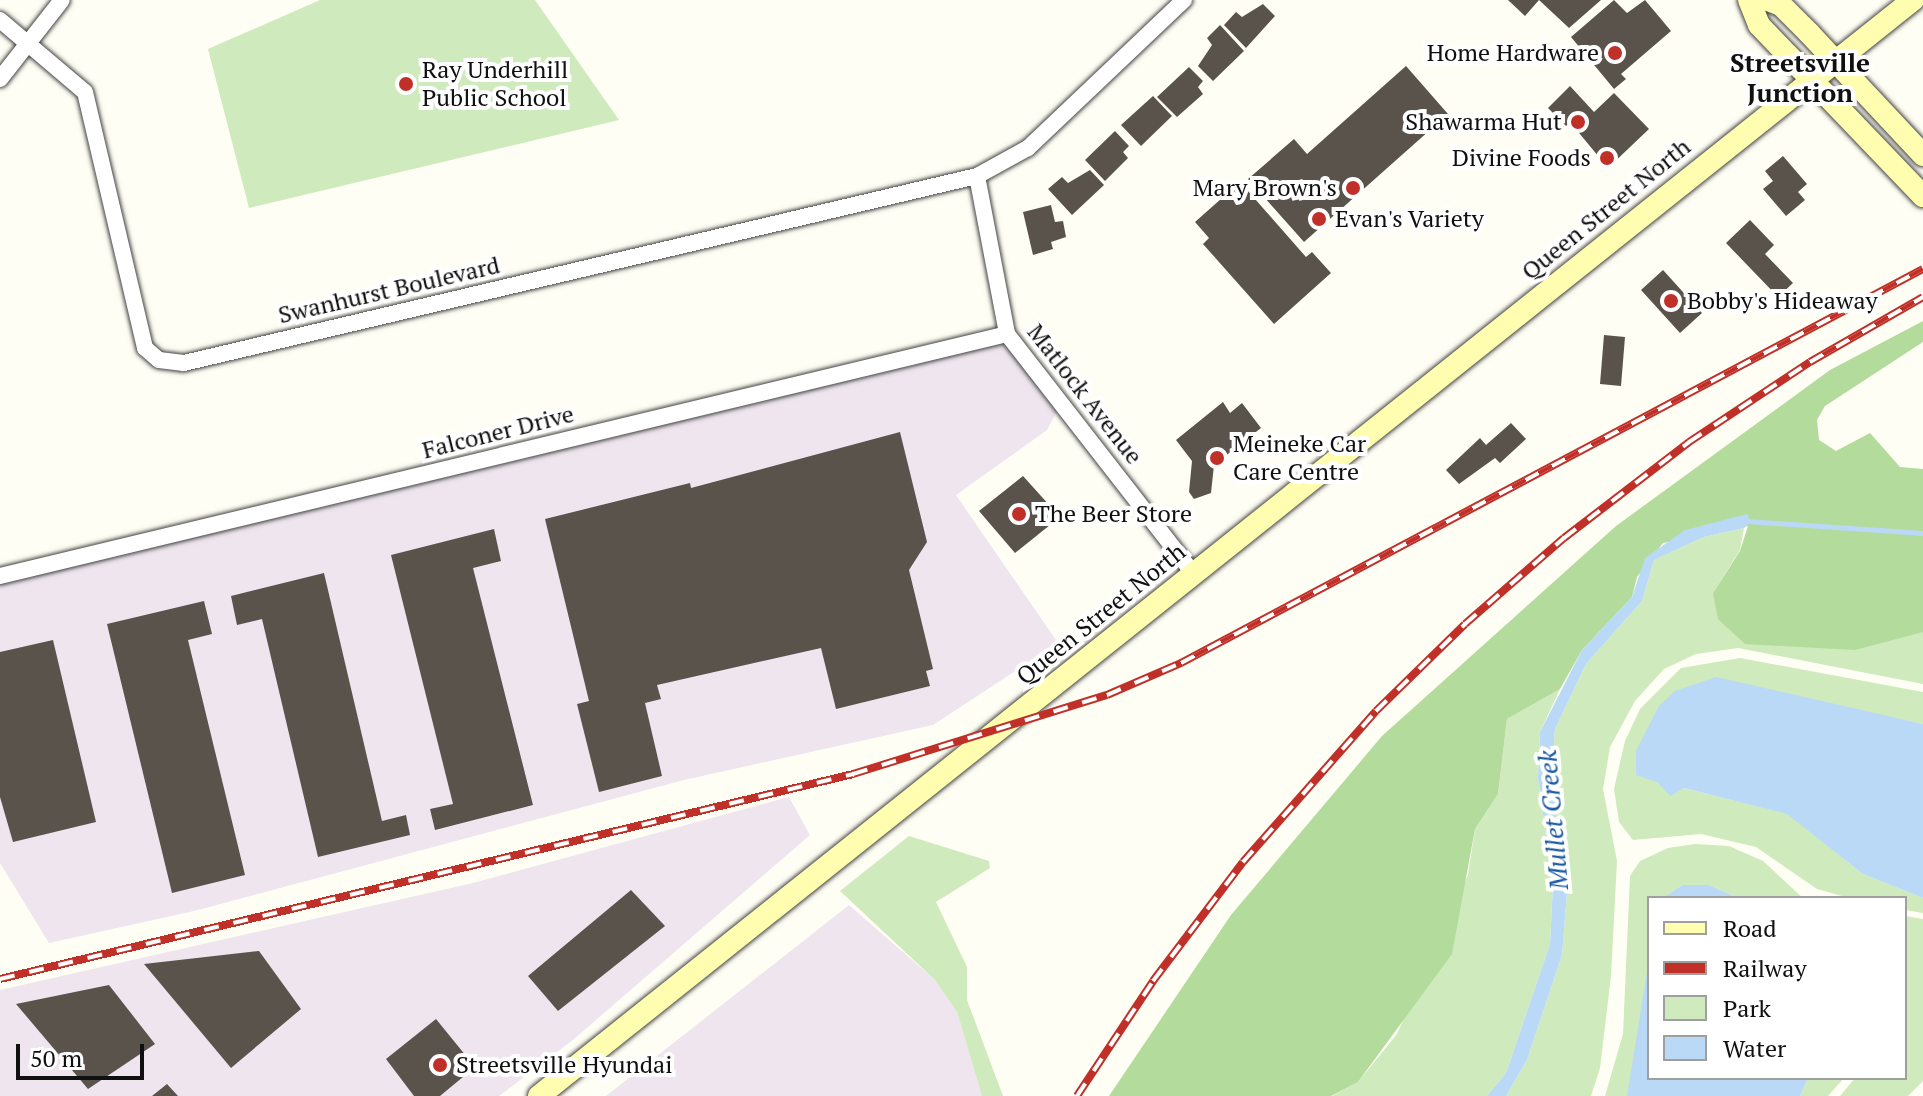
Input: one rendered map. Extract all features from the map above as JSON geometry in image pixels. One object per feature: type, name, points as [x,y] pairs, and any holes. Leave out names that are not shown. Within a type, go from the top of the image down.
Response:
[{"type":"main road","points":[[1749,0],[1759,25],[1923,196]]},
{"type":"main road","points":[[1768,0],[1781,5],[1923,155]]},
{"type":"main road","name":"Queen Street North","points":[[539,1096],[1913,0]]},
{"type":"street","points":[[0,79],[62,0]]},
{"type":"street","name":"Swanhurst Boulevard","points":[[0,20],[85,92],[145,348],[159,360],[184,363],[977,176],[1028,148],[1184,0]]},
{"type":"street","name":"Matlock Avenue","points":[[977,176],[1007,334],[1193,573]]},
{"type":"street","name":"Falconer Drive","points":[[0,576],[1007,334]]},
{"type":"shaded area","points":[[1007,334],[1061,403],[1047,430],[956,495],[1058,643],[933,725],[684,780],[194,911],[49,943],[0,863],[0,576]]},
{"type":"shaded area","points":[[789,797],[810,835],[574,1039],[499,1096],[0,1096],[0,990],[473,883]]},
{"type":"shaded area","points":[[849,905],[934,979],[957,1012],[982,1096],[606,1096]]},
{"type":"green space","name":"Ray Underhill Public School","points":[[320,0],[535,0],[619,120],[249,208],[208,49]]},
{"type":"green space","points":[[1923,321],[1923,342],[1825,406],[1817,420],[1819,440],[1836,451],[1870,433],[1900,467],[1923,469],[1923,632],[1855,650],[1745,644],[1718,619],[1713,593],[1740,551],[1748,526],[1663,543],[1637,577],[1632,597],[1582,650],[1560,689],[1507,719],[1498,794],[1475,829],[1452,954],[1358,1082],[1331,1096],[1109,1096],[1231,915],[1382,736],[1616,526],[1830,370]]},
{"type":"green space","points":[[1744,528],[1740,550],[1713,593],[1923,632],[1923,684],[1738,648],[1696,654],[1664,669],[1635,701],[1610,747],[1603,789],[1617,861],[1611,976],[1600,1068],[1591,1096],[1506,1096],[1527,1060],[1562,955],[1567,893],[1551,782],[1555,729],[1586,664],[1642,601],[1654,560],[1704,537]]},
{"type":"green space","points":[[1740,658],[1923,692],[1923,724],[1872,713],[1657,782],[1670,795],[1684,788],[1788,814],[1863,874],[1923,898],[1923,913],[1907,910],[1907,896],[1842,896],[1817,889],[1756,847],[1701,834],[1633,840],[1619,822],[1614,789],[1625,741],[1640,709],[1681,668]]},
{"type":"green space","points":[[1560,689],[1540,732],[1538,778],[1553,885],[1550,944],[1506,1073],[1487,1096],[1332,1096],[1358,1082],[1397,1034],[1468,875],[1475,829],[1498,794],[1507,719]]},
{"type":"green space","points":[[909,836],[989,861],[990,868],[936,902],[967,967],[967,1000],[1003,1096],[982,1096],[957,1012],[934,979],[840,891]]},
{"type":"green space","points":[[1695,844],[1729,846],[1763,861],[1801,896],[1734,896],[1709,885],[1682,885],[1666,896],[1647,896],[1647,976],[1638,1047],[1627,1096],[1605,1096],[1623,1034],[1630,876],[1640,861],[1668,848]]},
{"type":"green space","points":[[1907,916],[1923,919],[1923,1081],[1908,1096],[1840,1096],[1853,1080],[1907,1080]]},
{"type":"green space","points":[[1807,1080],[1842,1080],[1828,1096],[1800,1096]]},
{"type":"water","points":[[1747,514],[1751,522],[1744,528],[1704,537],[1654,560],[1642,601],[1586,664],[1555,729],[1551,782],[1567,893],[1562,955],[1527,1060],[1506,1096],[1487,1096],[1506,1073],[1550,944],[1553,885],[1538,778],[1540,732],[1582,650],[1632,597],[1645,558],[1685,530]]},
{"type":"water","points":[[1716,677],[1923,724],[1923,898],[1863,874],[1787,814],[1684,788],[1670,796],[1657,782],[1636,775],[1636,751],[1659,706],[1675,691]]},
{"type":"water","points":[[1682,885],[1709,885],[1734,896],[1666,896]]},
{"type":"water","points":[[1647,972],[1647,1080],[1807,1080],[1800,1096],[1627,1096]]},
{"type":"building","points":[[1508,0],[1539,0],[1525,16]]},
{"type":"building","points":[[1539,0],[1601,0],[1569,28]]},
{"type":"building","name":"Home Hardware","points":[[1614,0],[1627,13],[1645,0],[1671,31],[1621,74],[1626,79],[1614,89],[1571,37]]},
{"type":"building","points":[[1263,4],[1275,16],[1246,48],[1224,25],[1236,12],[1242,17]]},
{"type":"building","points":[[1220,25],[1244,51],[1213,81],[1198,66],[1212,45],[1207,38]]},
{"type":"building","points":[[1406,66],[1448,114],[1304,242],[1248,179],[1294,139],[1307,154]]},
{"type":"building","points":[[1189,67],[1203,81],[1198,87],[1203,94],[1177,117],[1157,97]]},
{"type":"building","points":[[1570,86],[1594,112],[1614,93],[1649,129],[1608,168],[1570,122],[1566,126],[1548,108]]},
{"type":"building","points":[[1153,96],[1172,116],[1141,146],[1121,125]]},
{"type":"building","points":[[1115,131],[1129,146],[1123,152],[1128,158],[1105,181],[1085,160]]},
{"type":"building","points":[[1783,156],[1807,184],[1798,192],[1805,200],[1786,216],[1763,189],[1773,181],[1765,171]]},
{"type":"building","points":[[1090,170],[1104,185],[1072,215],[1048,189],[1062,177],[1068,183]]},
{"type":"building","points":[[1240,182],[1306,257],[1312,252],[1331,273],[1274,324],[1203,244],[1209,238],[1195,222]]},
{"type":"building","points":[[1051,205],[1055,222],[1063,221],[1066,237],[1051,242],[1053,249],[1033,255],[1023,212]]},
{"type":"building","points":[[1750,220],[1774,245],[1765,254],[1793,283],[1778,297],[1726,243]]},
{"type":"building","name":"Bobby's Hideaway","points":[[1663,270],[1702,313],[1680,333],[1641,290]]},
{"type":"building","points":[[1604,335],[1625,337],[1621,386],[1600,384]]},
{"type":"building","points":[[1223,402],[1230,413],[1242,403],[1261,428],[1214,465],[1211,493],[1194,499],[1189,492],[1192,461],[1176,440]]},
{"type":"building","points":[[1511,423],[1526,439],[1500,463],[1495,458],[1459,484],[1446,470],[1480,438],[1486,445]]},
{"type":"building","points":[[900,432],[927,542],[909,570],[933,669],[926,671],[930,686],[836,709],[821,648],[657,685],[661,699],[645,703],[662,776],[599,792],[577,704],[589,701],[545,519],[690,483],[691,488]]},
{"type":"building","name":"The Beer Store","points":[[1023,476],[1060,517],[1015,553],[979,511]]},
{"type":"building","points":[[494,529],[501,561],[473,568],[533,805],[435,830],[430,809],[453,804],[391,555]]},
{"type":"building","points":[[324,573],[382,821],[406,815],[410,835],[318,857],[262,619],[237,625],[231,596]]},
{"type":"building","points":[[204,601],[212,634],[188,640],[245,875],[172,893],[107,624]]},
{"type":"building","points":[[53,640],[96,822],[13,842],[0,797],[0,652]]},
{"type":"building","points":[[631,890],[665,926],[558,1011],[528,976]]},
{"type":"building","points":[[259,951],[301,1009],[231,1068],[144,964]]},
{"type":"building","points":[[109,985],[155,1044],[88,1089],[16,1004]]},
{"type":"building","points":[[436,1019],[475,1067],[440,1096],[414,1096],[386,1059]]},
{"type":"building","points":[[167,1084],[178,1096],[152,1096]]},
{"type":"waterway","name":"Mullet Creek","points":[[1747,521],[1923,533]]},
{"type":"railway","points":[[0,979],[853,774],[1107,695],[1181,663],[1923,269]]},
{"type":"railway","points":[[1077,1096],[1153,981],[1243,862],[1376,711],[1465,624],[1564,538],[1689,442],[1810,362],[1923,297]]},
{"type":"place","name":"Home Hardware","points":[[1615,53]]},
{"type":"place","name":"Ray Underhill Public School","points":[[406,84]]},
{"type":"place","name":"Shawarma Hut","points":[[1578,122]]},
{"type":"place","name":"Divine Foods","points":[[1607,158]]},
{"type":"place","name":"Mary Brown's","points":[[1353,188]]},
{"type":"place","name":"Evan's Variety","points":[[1319,219]]},
{"type":"place","name":"Bobby's Hideaway","points":[[1671,301]]},
{"type":"place","name":"Meineke Car Care Centre","points":[[1217,458]]},
{"type":"place","name":"The Beer Store","points":[[1019,514]]},
{"type":"place","name":"Streetsville Hyundai","points":[[440,1065]]},
{"type":"district","name":"Streetsville Junction","points":[[1800,78]]}]
